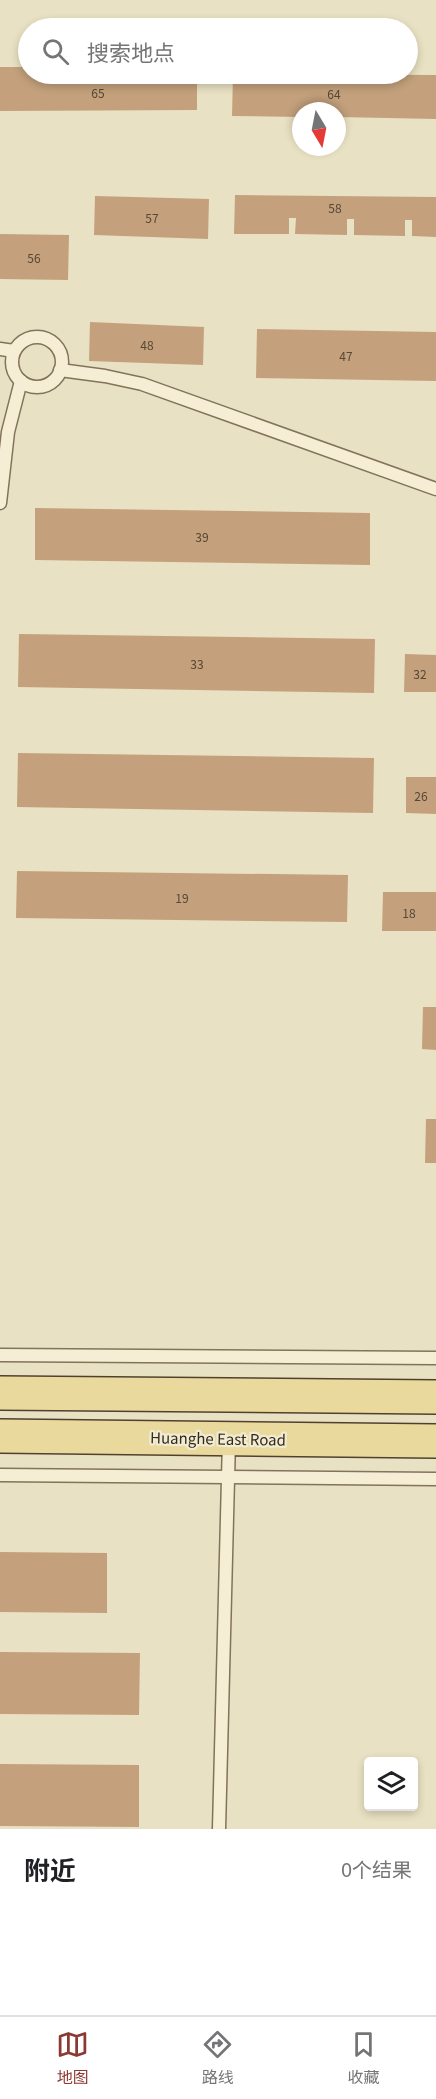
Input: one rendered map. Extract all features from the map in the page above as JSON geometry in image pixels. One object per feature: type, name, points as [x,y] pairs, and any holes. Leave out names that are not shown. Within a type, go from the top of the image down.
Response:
[{"type":"main road","points":[[0,1394],[436,1397]]},
{"type":"main road","name":"Huanghe East Road","points":[[0,1436],[436,1440]]},
{"type":"lane","points":[[30,337],[48,339],[60,352],[60,370],[56,378],[41,386],[30,386],[21,381],[14,372],[11,362],[14,351],[21,342],[30,337]]},
{"type":"lane","points":[[0,349],[14,351]]},
{"type":"lane","points":[[60,370],[142,384],[436,489]]},
{"type":"lane","points":[[0,503],[8,432],[21,381]]},
{"type":"lane","points":[[0,1355],[436,1358]]},
{"type":"lane","points":[[219,1829],[229,1438]]},
{"type":"lane","points":[[0,1474],[436,1479]]},
{"type":"building","points":[[0,67],[18,67],[18,84],[197,84],[197,110],[0,111]]},
{"type":"building","points":[[418,75],[436,75],[436,119],[346,117],[346,102],[292,102],[292,117],[232,116],[233,84],[418,84]]},
{"type":"building","points":[[235,195],[436,197],[436,237],[412,236],[412,220],[405,220],[405,236],[354,235],[354,219],[347,219],[347,235],[295,234],[296,218],[289,218],[289,234],[234,234]]},
{"type":"building","points":[[95,196],[209,199],[208,239],[94,235]]},
{"type":"building","points":[[0,234],[69,235],[68,280],[0,279]]},
{"type":"building","points":[[90,322],[204,327],[203,365],[89,361]]},
{"type":"building","points":[[257,329],[436,332],[436,381],[256,378]]},
{"type":"building","points":[[35,508],[370,513],[370,565],[35,560]]},
{"type":"building","points":[[19,634],[375,639],[374,693],[18,687]]},
{"type":"building","points":[[405,654],[436,655],[436,692],[404,692]]},
{"type":"building","points":[[18,753],[374,758],[373,813],[17,807]]},
{"type":"building","points":[[406,777],[436,777],[436,814],[406,813]]},
{"type":"building","points":[[17,871],[348,875],[347,922],[16,918]]},
{"type":"building","points":[[383,892],[436,892],[436,931],[382,931]]},
{"type":"building","points":[[423,1007],[436,1007],[436,1050],[422,1049]]},
{"type":"building","points":[[426,1119],[436,1119],[436,1163],[425,1163]]},
{"type":"building","points":[[0,1552],[107,1553],[107,1613],[0,1612]]},
{"type":"building","points":[[0,1652],[140,1653],[139,1715],[0,1714]]},
{"type":"building","points":[[0,1764],[139,1765],[139,1827],[0,1826]]}]
